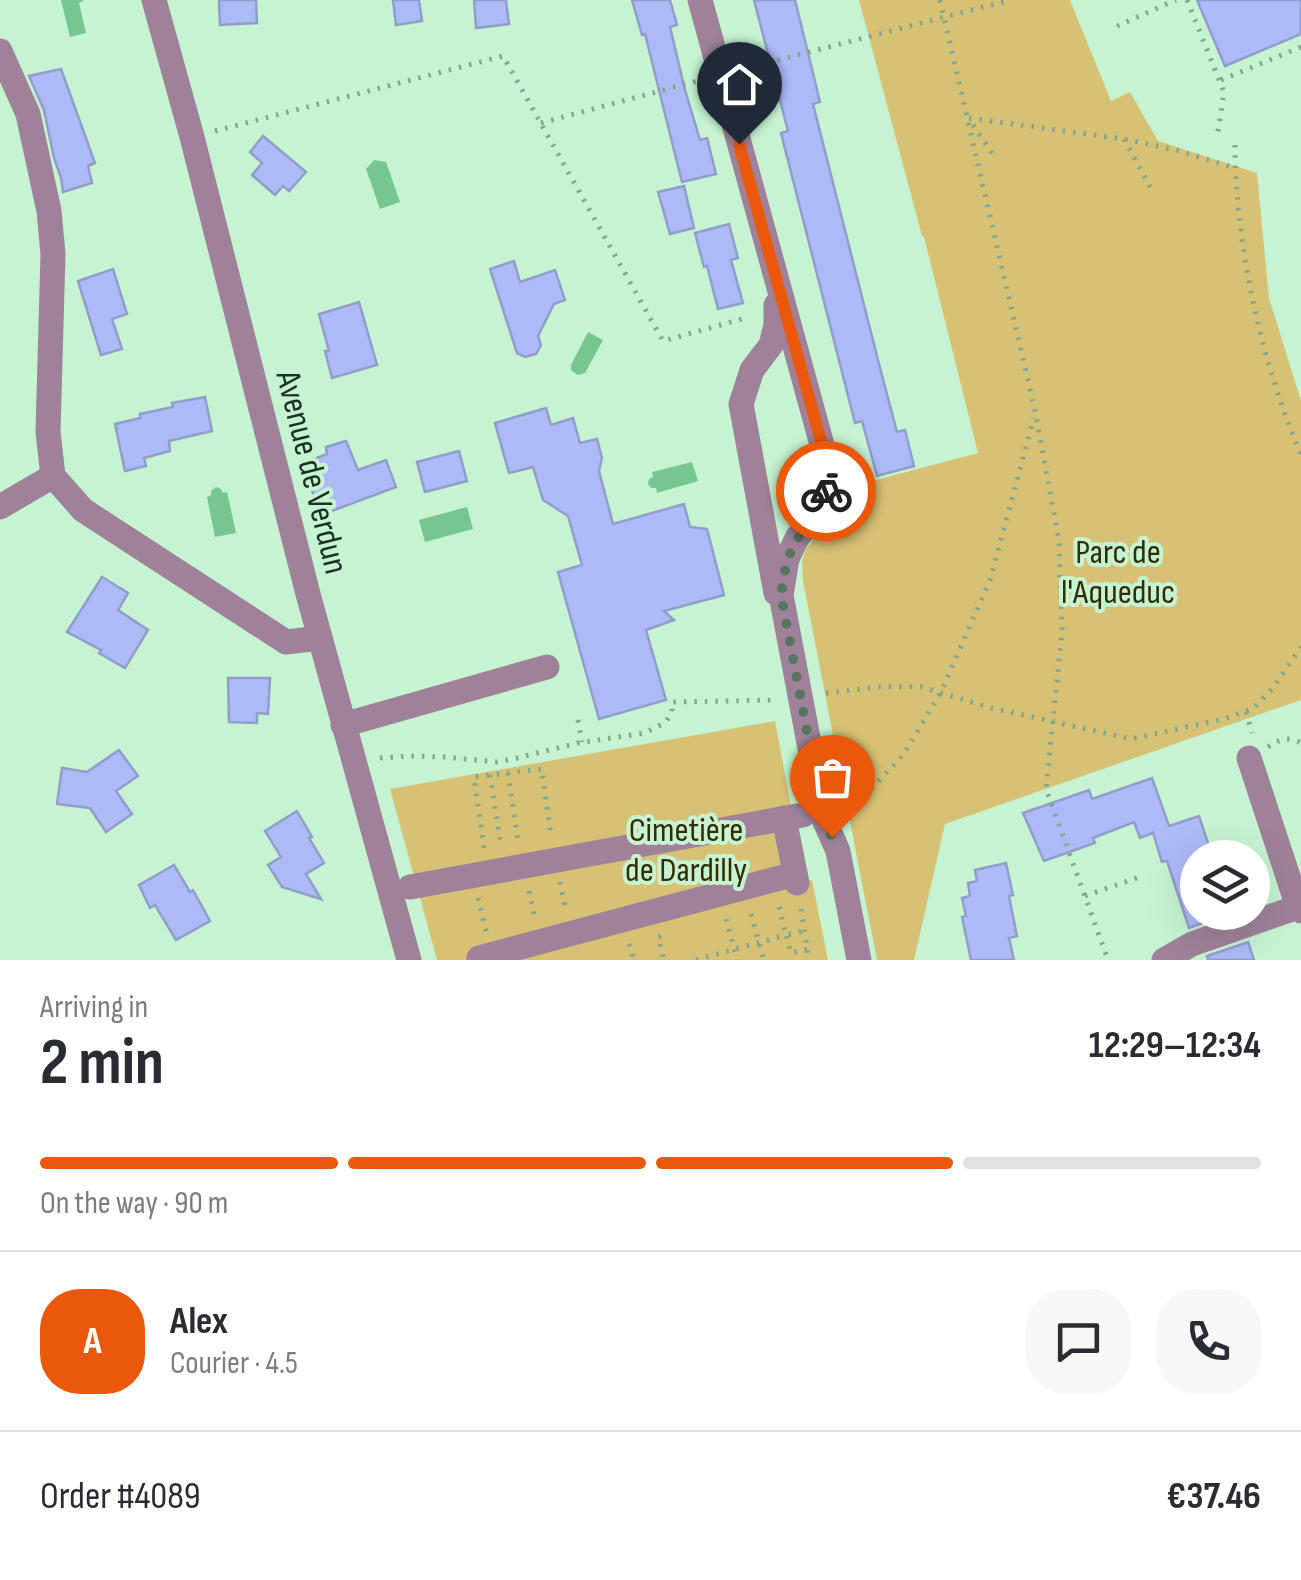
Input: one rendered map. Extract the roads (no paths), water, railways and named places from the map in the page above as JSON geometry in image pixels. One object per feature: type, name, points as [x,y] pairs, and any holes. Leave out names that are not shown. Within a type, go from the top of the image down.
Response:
[{"type":"street","name":"Avenue de Verdun","points":[[154,0],[408,960]]},
{"type":"street","points":[[700,0],[824,452],[829,484],[818,511],[787,558],[781,595],[792,660]]},
{"type":"street","points":[[0,52],[28,114],[49,211],[53,254],[48,432],[53,476],[83,510],[286,642],[320,638]]},
{"type":"street","points":[[776,280],[776,326],[771,346],[748,378],[741,404],[823,816],[838,851],[859,960]]},
{"type":"street","points":[[758,360],[779,360],[801,370]]},
{"type":"street","points":[[0,507],[53,476]]},
{"type":"street","points":[[762,524],[776,535],[797,538]]},
{"type":"street","points":[[343,725],[547,667]]},
{"type":"street","points":[[1164,960],[1192,944],[1299,909],[1249,758]]},
{"type":"street","points":[[410,887],[793,816],[795,891],[571,933],[485,956]]},
{"type":"park label","name":"Parc de l'Aqueduc","points":[[1118,571]]},
{"type":"park label","name":"Cimetière de Dardilly","points":[[686,849]]}]
